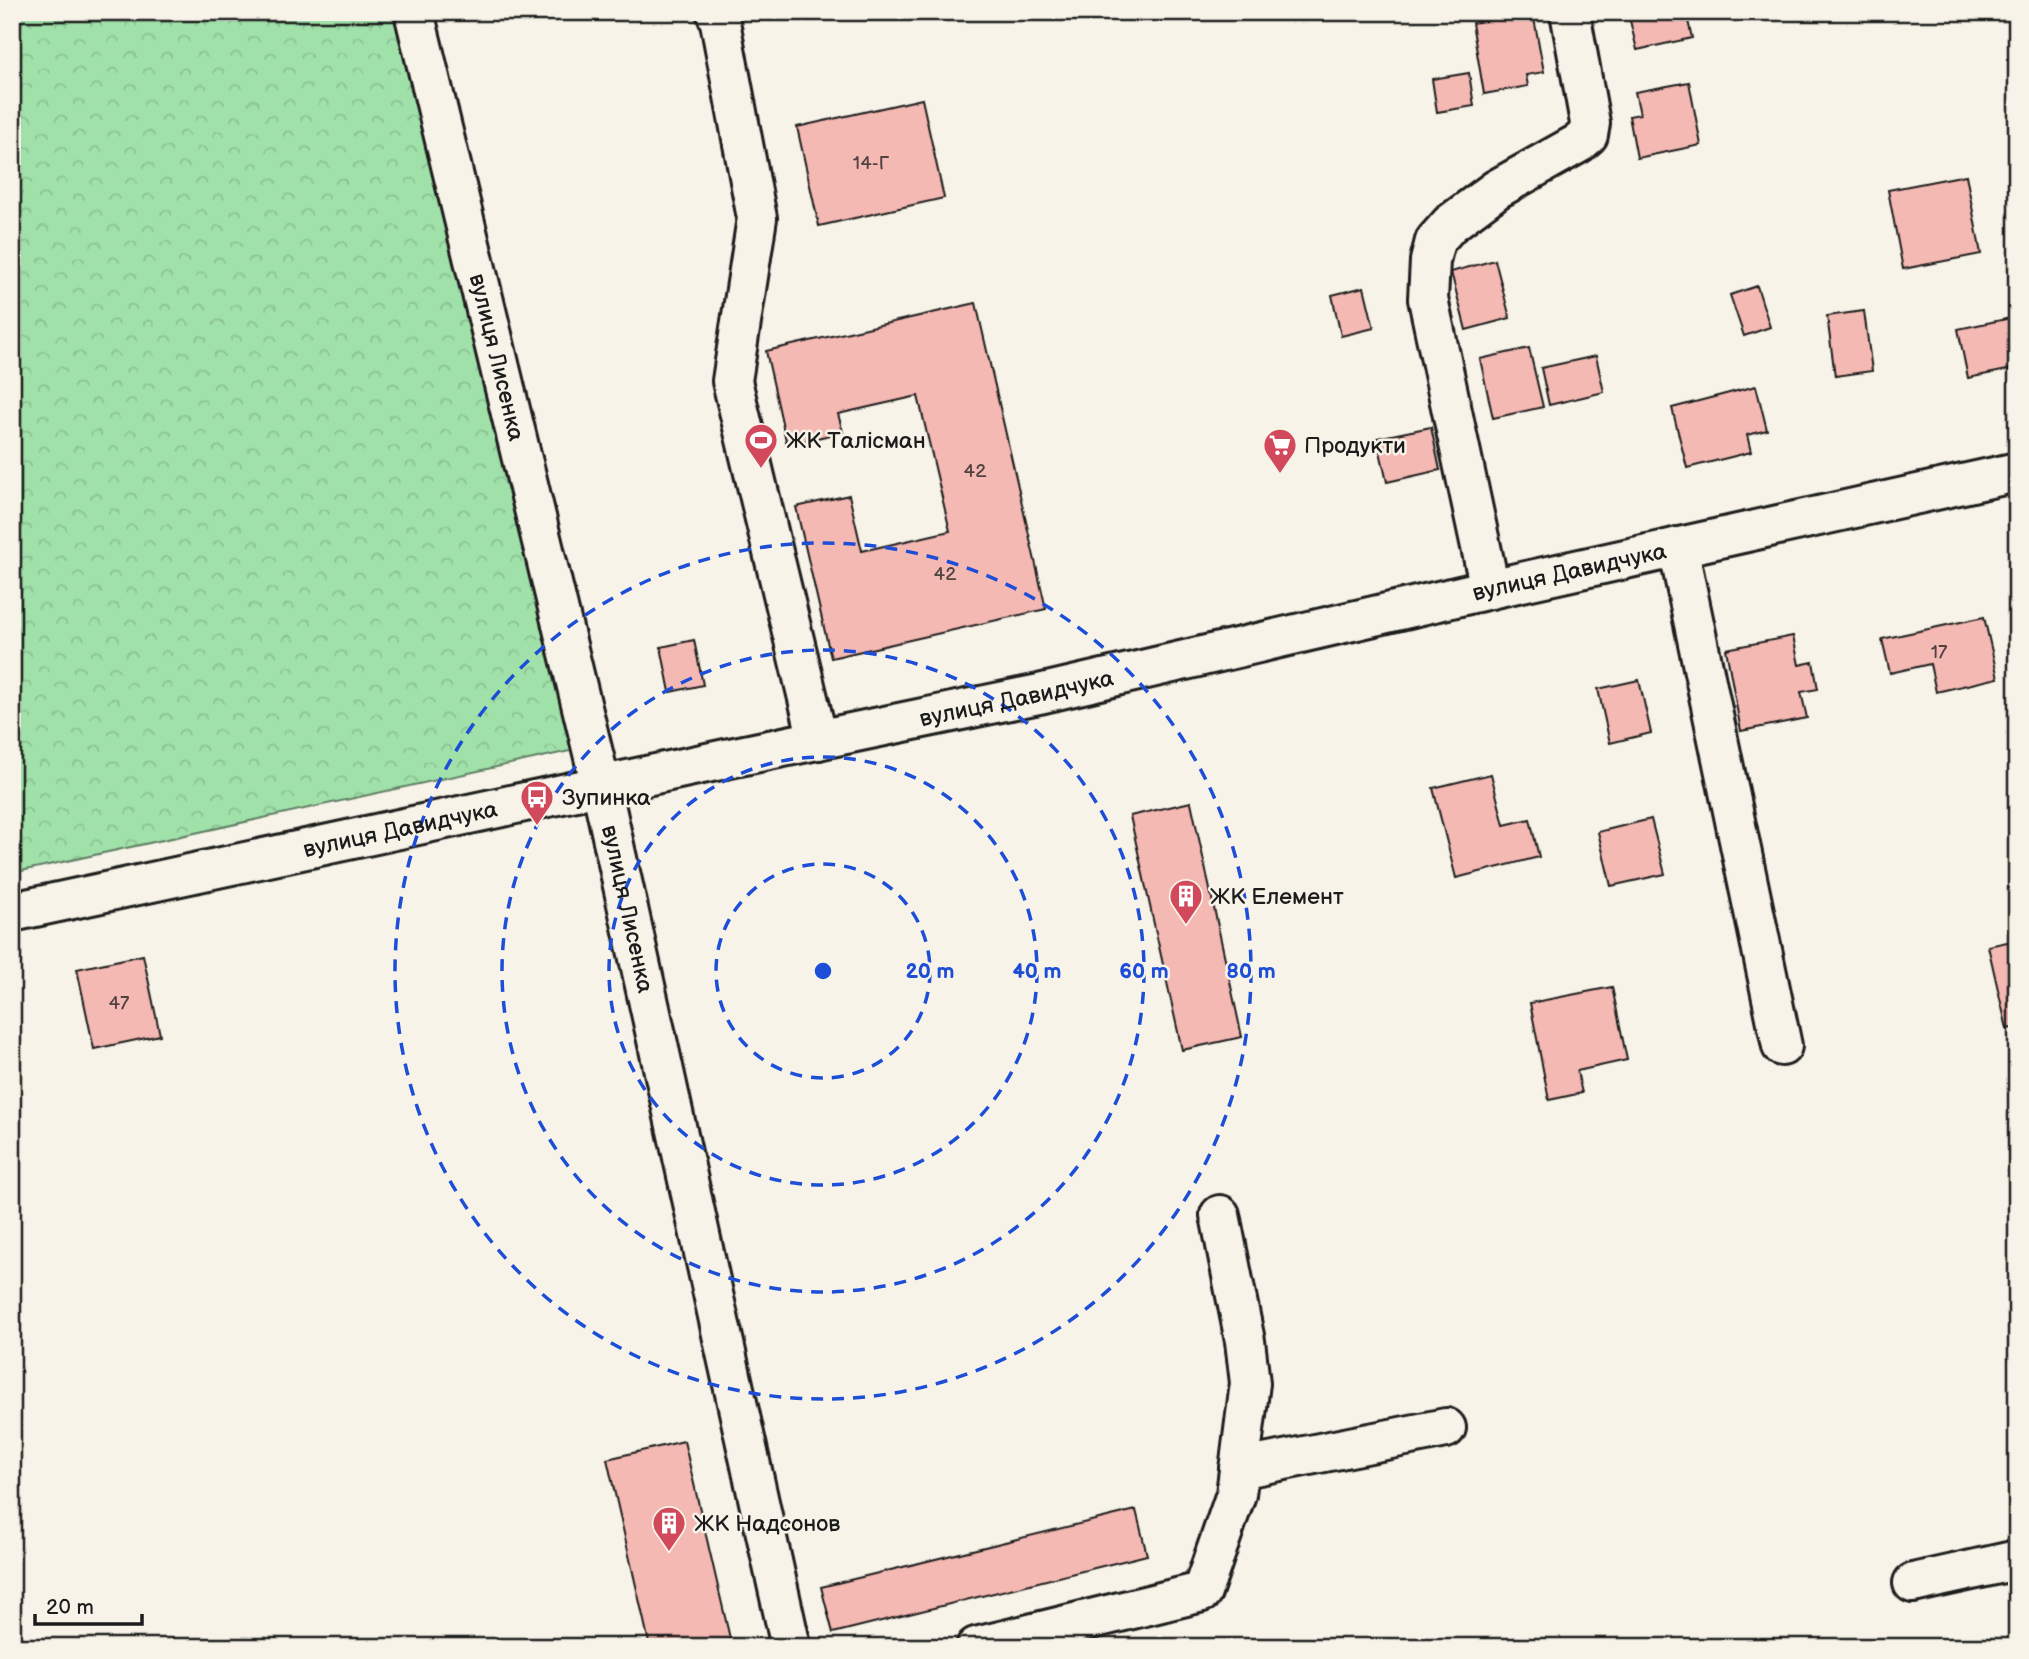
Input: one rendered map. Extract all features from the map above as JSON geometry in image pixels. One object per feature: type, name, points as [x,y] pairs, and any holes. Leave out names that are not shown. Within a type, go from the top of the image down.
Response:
[{"type":"street","name":"вулиця Лисенка","points":[[414,12],[601,786],[791,1647]]},
{"type":"street","points":[[716,12],[757,218],[732,381],[818,740]]},
{"type":"street","points":[[1490,589],[1427,299],[1430,261],[1435,241],[1450,225],[1497,189],[1579,143],[1588,135],[1590,123],[1570,12]]},
{"type":"street","name":"вулиця Давидчука","points":[[12,912],[1039,694],[1490,589],[2017,472]]},
{"type":"street","points":[[1678,547],[1782,1046]]},
{"type":"street","points":[[976,1647],[1202,1592],[1236,1494],[1250,1383],[1245,1341],[1220,1215]]},
{"type":"street","points":[[1239,1469],[1446,1427]]},
{"type":"street","points":[[1913,1583],[2017,1560]]},
{"type":"green space","points":[[12,12],[398,12],[588,747],[12,873]]},
{"type":"building","points":[[1628,12],[1686,12],[1692,38],[1637,50]]},
{"type":"building","points":[[1533,13],[1544,72],[1526,75],[1528,86],[1484,94],[1472,23]]},
{"type":"building","points":[[1469,73],[1474,106],[1437,112],[1432,79]]},
{"type":"building","points":[[1689,82],[1701,145],[1637,158],[1629,116],[1640,114],[1635,92]]},
{"type":"building","points":[[922,99],[944,198],[819,226],[797,127]]},
{"type":"building","points":[[1966,175],[1981,254],[1903,269],[1888,190]]},
{"type":"building","points":[[1495,260],[1510,318],[1466,330],[1451,272]]},
{"type":"building","points":[[1757,286],[1770,327],[1744,336],[1730,295]]},
{"type":"building","points":[[1364,287],[1374,328],[1341,336],[1332,295]]},
{"type":"building","points":[[976,303],[1046,609],[831,658],[796,507],[849,495],[862,551],[950,531],[918,396],[838,414],[843,432],[787,445],[766,351]]},
{"type":"building","points":[[1864,311],[1872,371],[1835,376],[1827,316]]},
{"type":"building","points":[[2011,318],[2014,336],[2017,336],[2017,368],[1968,378],[1958,329]]},
{"type":"building","points":[[1529,348],[1543,407],[1493,418],[1480,359]]},
{"type":"building","points":[[1596,356],[1604,392],[1549,405],[1541,368]]},
{"type":"building","points":[[1756,386],[1767,430],[1747,435],[1751,452],[1687,468],[1672,408]]},
{"type":"building","points":[[1431,427],[1440,470],[1387,482],[1377,438]]},
{"type":"building","points":[[1984,617],[1998,678],[1936,692],[1930,664],[1890,673],[1882,639]]},
{"type":"building","points":[[1793,636],[1799,665],[1813,662],[1818,689],[1801,692],[1807,718],[1741,731],[1726,649]]},
{"type":"building","points":[[694,640],[703,685],[670,692],[661,647]]},
{"type":"building","points":[[1639,680],[1651,733],[1610,743],[1598,689]]},
{"type":"building","points":[[1491,774],[1504,825],[1530,819],[1539,857],[1456,878],[1433,788]]},
{"type":"building","name":"ЖК Елемент","points":[[1191,802],[1242,1037],[1182,1050],[1130,816]]},
{"type":"building","points":[[1651,819],[1665,874],[1611,886],[1598,832]]},
{"type":"building","points":[[2017,940],[2017,1027],[2007,1029],[1988,946]]},
{"type":"building","points":[[143,955],[160,1035],[94,1049],[77,969]]},
{"type":"building","points":[[1612,987],[1627,1060],[1577,1071],[1582,1093],[1549,1100],[1530,1003]]},
{"type":"building","name":"ЖК Надсонов","points":[[684,1441],[732,1647],[650,1647],[607,1459]]},
{"type":"building","points":[[1136,1510],[1147,1555],[833,1633],[821,1587]]},
{"type":"place","name":"ЖК Талiсман","points":[[761,470]]},
{"type":"place","name":"Продукти","points":[[1280,475]]},
{"type":"place","name":"Зупинка","points":[[537,827]]},
{"type":"place","name":"ЖК Елемент","points":[[1186,926]]},
{"type":"place","name":"ЖК Надсонов","points":[[669,1553]]}]
